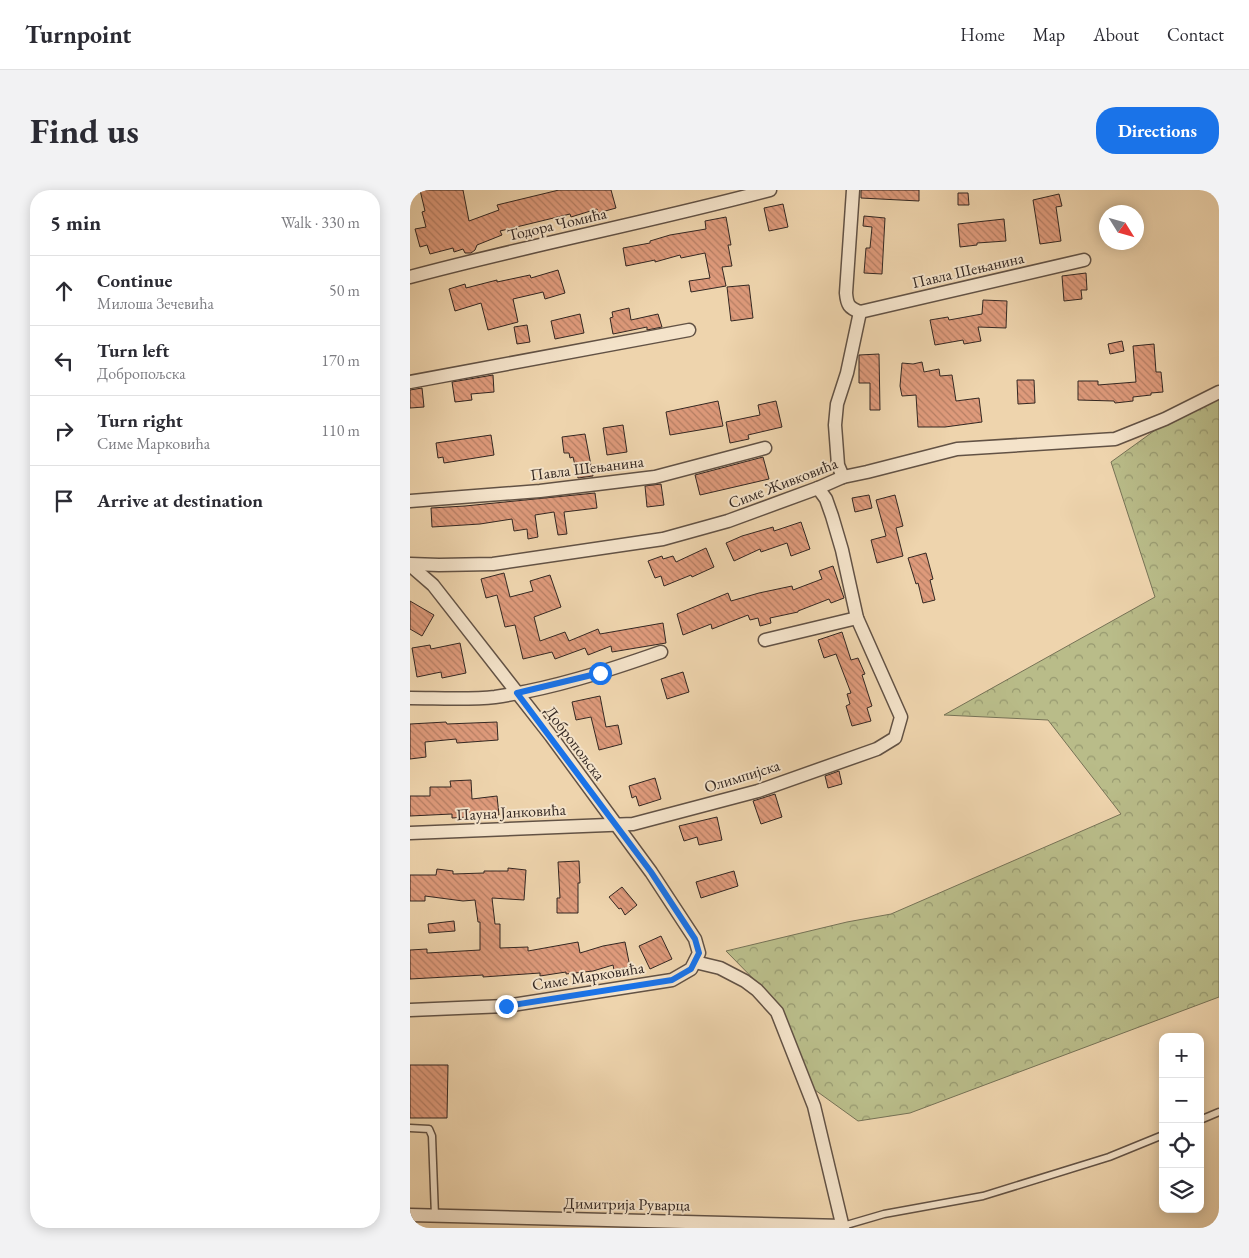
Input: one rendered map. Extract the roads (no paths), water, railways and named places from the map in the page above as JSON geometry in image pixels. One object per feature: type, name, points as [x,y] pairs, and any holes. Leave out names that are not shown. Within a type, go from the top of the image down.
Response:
[{"type":"street","name":"Тодора Чомића","points":[[410,277],[770,190]]},
{"type":"street","points":[[843,477],[838,465],[835,425],[838,404],[847,373],[860,312],[850,309],[846,293],[853,190]]},
{"type":"street","name":"Павла Шењанина","points":[[860,312],[1084,260]]},
{"type":"street","points":[[410,382],[689,330]]},
{"type":"street","name":"Симе Живковића","points":[[410,564],[492,564],[663,539],[728,521],[843,477],[957,449],[1115,439],[1165,419],[1219,392]]},
{"type":"street","name":"Павла Шењанина","points":[[410,501],[540,491],[655,477],[766,448]]},
{"type":"street","name":"Олимпијска","points":[[614,823],[633,824],[758,791],[876,749],[895,738],[901,717],[857,618],[842,550],[830,508],[818,488]]},
{"type":"street","name":"Добропољска","points":[[410,564],[433,585],[517,693],[662,888],[695,939],[697,957]]},
{"type":"street","points":[[765,640],[857,618]]},
{"type":"street","points":[[410,698],[493,697],[517,693],[600,673],[661,652]]},
{"type":"street","name":"Пауна Јанковића","points":[[410,833],[614,823]]},
{"type":"street","points":[[697,957],[745,981],[757,990],[777,1012],[814,1106],[843,1227]]},
{"type":"street","name":"Симе Марковића","points":[[410,1010],[506,1006],[672,980],[691,969],[697,957]]},
{"type":"street","name":"Димитрија Руварца","points":[[410,1215],[843,1227]]},
{"type":"lane","points":[[1204,1118],[1219,1112]]},
{"type":"lane","points":[[410,1128],[429,1129],[432,1136],[435,1216]]},
{"type":"lane","points":[[843,1227],[884,1214],[983,1196],[1109,1157],[1159,1137]]}]
